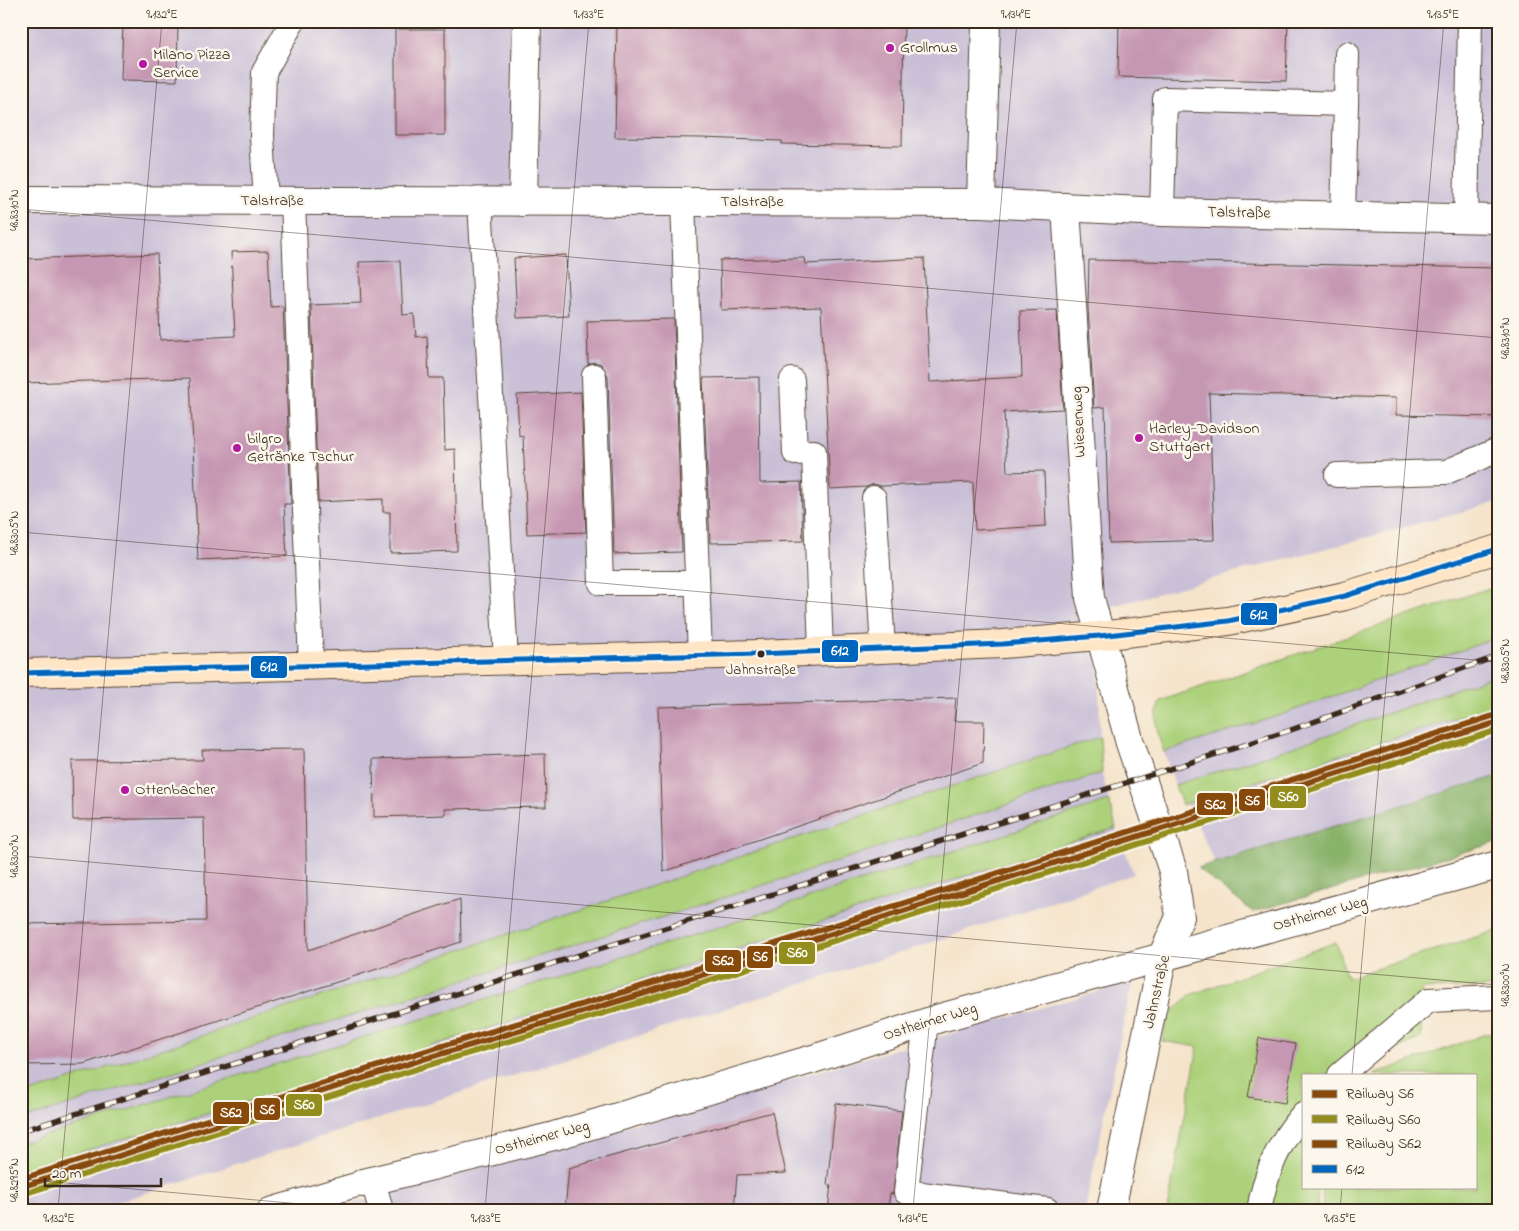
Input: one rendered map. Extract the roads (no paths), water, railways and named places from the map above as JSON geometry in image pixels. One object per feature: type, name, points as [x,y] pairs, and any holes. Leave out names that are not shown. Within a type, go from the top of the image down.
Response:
[{"type":"main road","points":[[21,673],[821,652],[1003,644],[1099,636],[1228,621],[1345,596],[1498,549]]},
{"type":"street","points":[[523,202],[527,21]]},
{"type":"street","points":[[981,203],[986,21]]},
{"type":"street","name":"Talstraße","points":[[21,200],[981,203],[1162,212],[1498,219]]},
{"type":"street","name":"Wiesenweg","points":[[1066,207],[1090,598],[1099,636]]},
{"type":"street","name":"Jahnstraße","points":[[1099,636],[1130,743],[1173,871],[1180,917],[1163,955],[1111,1210]]},
{"type":"street","name":"Ostheimer Weg","points":[[368,1182],[554,1136],[813,1059],[926,1022],[1163,955],[1345,908],[1498,865]]},
{"type":"lane","points":[[266,201],[262,136],[264,72],[293,21]]},
{"type":"lane","points":[[1466,218],[1470,21]]},
{"type":"lane","points":[[1343,215],[1347,54]]},
{"type":"lane","points":[[1162,212],[1155,99],[1346,104]]},
{"type":"lane","points":[[293,201],[311,665]]},
{"type":"lane","points":[[480,202],[506,660]]},
{"type":"lane","points":[[683,202],[700,655]]},
{"type":"lane","points":[[594,376],[601,582],[697,583]]},
{"type":"lane","points":[[792,380],[795,453],[814,452],[821,652]]},
{"type":"lane","points":[[1337,476],[1446,472],[1498,450]]},
{"type":"lane","points":[[874,498],[883,649]]},
{"type":"lane","points":[[1341,1074],[1429,1000],[1498,997]]},
{"type":"lane","points":[[926,1022],[906,1192],[1046,1210]]},
{"type":"lane","points":[[1259,1210],[1265,1179],[1287,1132],[1302,1115]]},
{"type":"lane","points":[[270,1210],[368,1182],[381,1210]]},
{"type":"railway","points":[[21,1131],[1170,769],[1288,731],[1498,656]]},
{"type":"rail line","name":"S62","points":[[21,1179],[422,1052],[637,988],[1496,715]]},
{"type":"rail line","name":"S6","points":[[21,1187],[424,1059],[639,995],[1498,722]]},
{"type":"rail line","name":"S60","points":[[23,1194],[426,1066],[641,1002],[1498,730]]},
{"type":"place","name":"Grollmus","points":[[890,48]]},
{"type":"place","name":"Milano Pizza Service","points":[[143,64]]},
{"type":"place","name":"Harley-Davidson Stuttgart","points":[[1139,438]]},
{"type":"place","name":"bilgro Getränke Tschur","points":[[237,448]]},
{"type":"place","name":"Jahnstraße","points":[[761,654]]},
{"type":"place","name":"Ottenbacher","points":[[125,790]]}]
